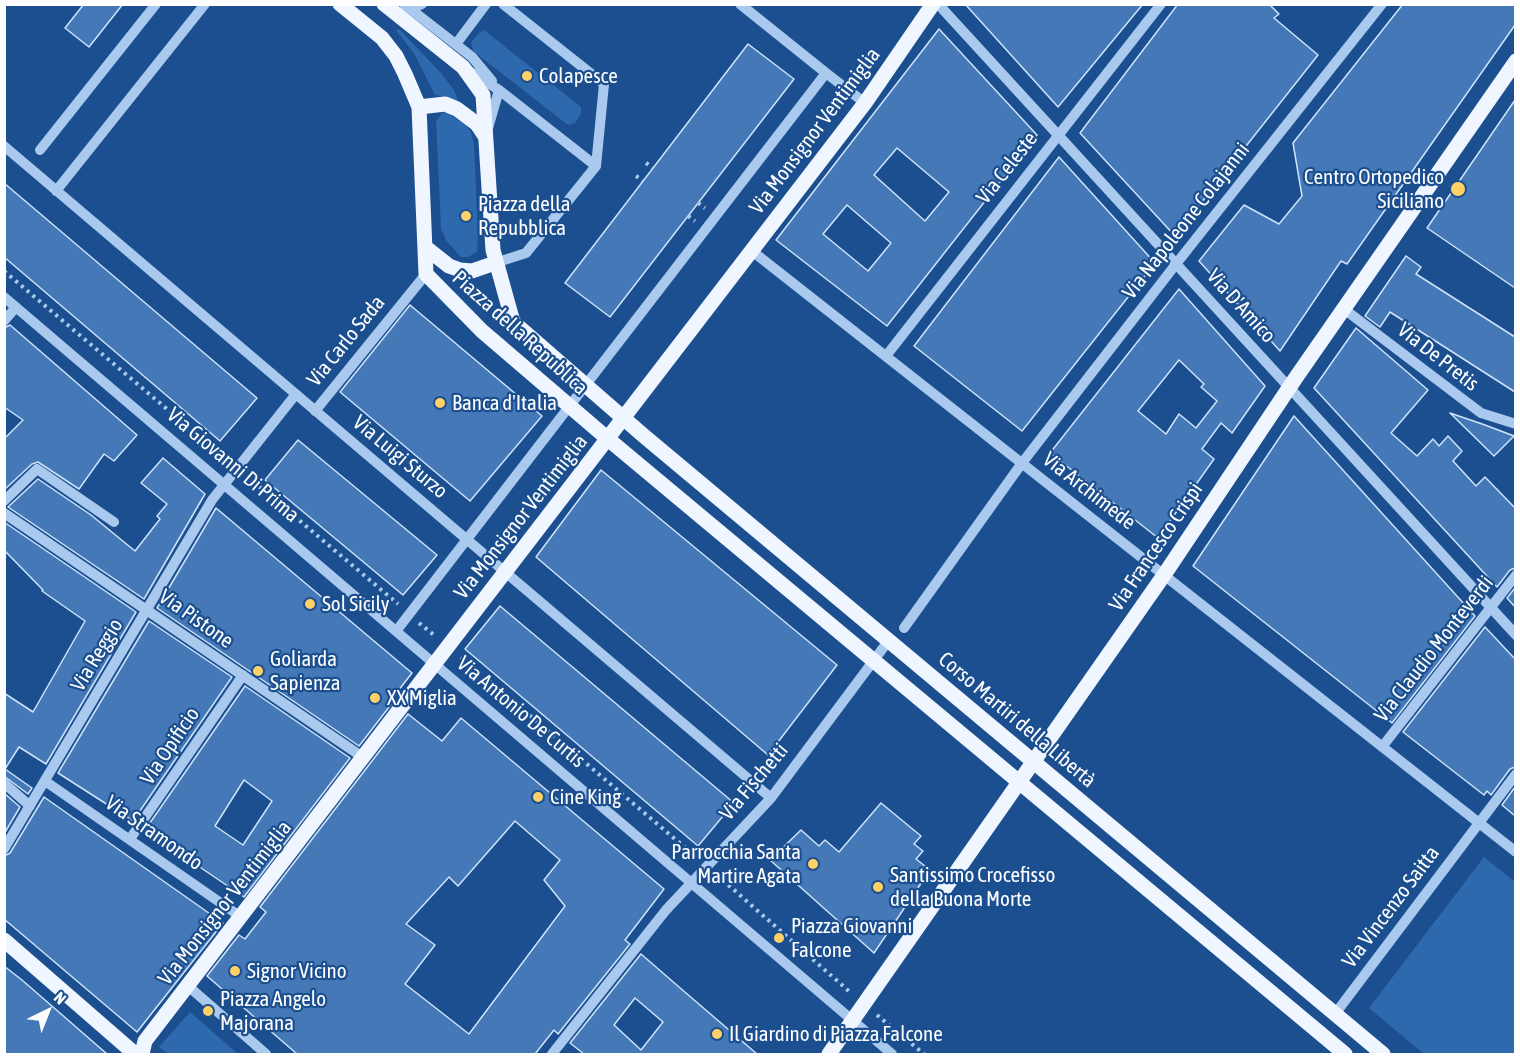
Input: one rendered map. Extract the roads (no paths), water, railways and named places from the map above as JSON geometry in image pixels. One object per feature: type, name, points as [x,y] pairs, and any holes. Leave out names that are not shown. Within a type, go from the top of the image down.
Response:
[{"type":"main road","name":"Piazza della Republica","points":[[340,4],[382,38],[396,56],[419,107],[426,274],[482,331],[608,439]]},
{"type":"main road","name":"Piazza della Republica","points":[[384,4],[405,10],[463,67],[483,95],[490,223],[495,263],[513,322],[623,418]]},
{"type":"main road","name":"Via Monsignor Ventimiglia","points":[[142,1054],[145,1041],[865,103],[933,4]]},
{"type":"main road","name":"Via Francesco Crispi","points":[[829,1054],[1164,575],[1289,388],[1515,61]]},
{"type":"main road","points":[[419,107],[445,104],[457,109],[477,124],[485,136]]},
{"type":"main road","name":"Piazza della Republica","points":[[425,247],[449,266],[460,270],[472,271],[495,263]]},
{"type":"main road","name":"Corso Martiri della Libertà","points":[[623,418],[1383,1054]]},
{"type":"main road","points":[[608,439],[1345,1054]]},
{"type":"main road","points":[[4,940],[135,1054]]},
{"type":"street","points":[[40,150],[156,4]]},
{"type":"street","points":[[56,190],[205,4]]},
{"type":"street","points":[[405,10],[422,4]]},
{"type":"street","points":[[456,44],[486,4]]},
{"type":"street","points":[[495,263],[526,254],[596,166],[604,84],[503,4]]},
{"type":"street","points":[[740,4],[865,103]]},
{"type":"street","name":"Via D'Amico","points":[[938,4],[1515,635]]},
{"type":"street","name":"Via Celeste","points":[[886,356],[1161,4]]},
{"type":"street","name":"Via Napoleone Colajanni","points":[[1022,464],[1176,264],[1382,4]]},
{"type":"street","points":[[405,10],[472,57],[499,90]]},
{"type":"street","points":[[463,67],[499,90],[596,166]]},
{"type":"street","points":[[397,630],[826,73]]},
{"type":"street","points":[[485,136],[499,90]]},
{"type":"street","name":"Via Luigi Sturzo","points":[[4,146],[771,798]]},
{"type":"street","name":"Via Archimede","points":[[752,251],[1515,852]]},
{"type":"street","name":"Via Carlo Sada","points":[[315,411],[426,274]]},
{"type":"street","name":"Via Giovanni Di Prima","points":[[4,297],[435,664]]},
{"type":"street","points":[[4,321],[16,307]]},
{"type":"street","name":"Via De Pretis","points":[[1344,309],[1481,413],[1515,424]]},
{"type":"street","name":"Via Carlo Sada","points":[[224,483],[296,394]]},
{"type":"street","points":[[904,628],[1022,464]]},
{"type":"street","points":[[4,501],[37,469],[114,522]]},
{"type":"street","name":"Via Reggio","points":[[4,849],[224,483]]},
{"type":"street","name":"Via Pistone","points":[[4,513],[364,758]]},
{"type":"street","name":"Via Claudio Monteverdi","points":[[1382,747],[1515,576]]},
{"type":"street","name":"Via Fischetti","points":[[552,1054],[666,910],[771,798],[889,640]]},
{"type":"street","name":"Via Antonio De Curtis","points":[[435,664],[892,1054]]},
{"type":"street","name":"Via Opificio","points":[[130,839],[243,675]]},
{"type":"street","name":"Via Vincenzo Saitta","points":[[1335,1014],[1515,774]]},
{"type":"street","name":"Via Stramondo","points":[[45,781],[241,917]]},
{"type":"street","points":[[4,783],[30,806]]},
{"type":"street","points":[[188,986],[266,1054]]},
{"type":"place","name":"Colapesce","points":[[527,76]]},
{"type":"place","name":"Centro Ortopedico Siciliano","points":[[1458,189]]},
{"type":"place","name":"Piazza della Repubblica","points":[[466,216]]},
{"type":"place","name":"Banca d'Italia","points":[[440,403]]},
{"type":"place","name":"Sol Sicily","points":[[310,604]]},
{"type":"place","name":"Goliarda Sapienza","points":[[258,671]]},
{"type":"place","name":"XX Miglia","points":[[375,698]]},
{"type":"place","name":"Cine King","points":[[538,797]]},
{"type":"place","name":"Parrocchia Santa Martire Agata","points":[[813,864]]},
{"type":"place","name":"Santissimo Crocefisso della Buona Morte","points":[[878,887]]},
{"type":"place","name":"Piazza Giovanni Falcone","points":[[779,938]]},
{"type":"place","name":"Signor Vicino","points":[[235,971]]},
{"type":"place","name":"Piazza Angelo Majorana","points":[[208,1011]]},
{"type":"place","name":"Il Giardino di Piazza Falcone","points":[[717,1034]]}]
